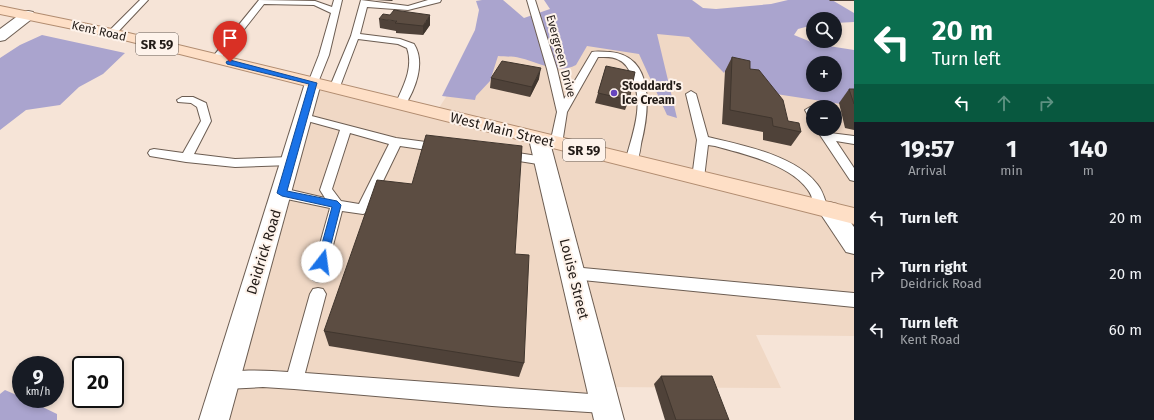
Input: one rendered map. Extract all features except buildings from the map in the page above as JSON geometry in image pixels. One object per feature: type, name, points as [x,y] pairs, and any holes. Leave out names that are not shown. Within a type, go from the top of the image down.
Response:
[{"type":"main road","name":"Kent Road","points":[[0,10],[112,33],[324,86]]},
{"type":"main road","name":"West Main Street","points":[[324,86],[400,105],[546,148],[631,162],[854,216]]},
{"type":"street","points":[[0,37],[28,15]]},
{"type":"street","name":"Deidrick Road","points":[[214,420],[304,117],[324,86]]},
{"type":"street","name":"Louise Street","points":[[546,148],[572,273],[606,412]]},
{"type":"street","points":[[826,209],[854,245]]},
{"type":"lane","points":[[112,33],[144,0]]},
{"type":"lane","points":[[324,86],[324,55],[338,0]]},
{"type":"lane","points":[[324,86],[355,36],[365,2],[408,8],[437,0]]},
{"type":"lane","name":"Evergreen Drive","points":[[531,0],[552,69],[562,112],[546,148]]},
{"type":"lane","points":[[216,59],[262,2],[315,3],[334,12]]},
{"type":"lane","points":[[355,36],[400,42],[411,46],[415,54],[414,66],[411,80],[400,105]]},
{"type":"lane","points":[[562,112],[595,54],[623,58],[629,63],[636,75],[644,99],[643,116],[631,162]]},
{"type":"lane","points":[[691,94],[703,140],[698,178]]},
{"type":"lane","points":[[182,100],[193,100],[202,105],[206,121],[186,158]]},
{"type":"lane","points":[[304,117],[396,142],[451,149]]},
{"type":"lane","points":[[337,205],[326,190],[346,128]]},
{"type":"lane","points":[[827,136],[854,177]]},
{"type":"lane","points":[[837,136],[854,140]]},
{"type":"lane","points":[[703,140],[759,155],[802,176],[812,186],[826,209]]},
{"type":"lane","points":[[282,193],[337,205],[363,208],[396,142]]},
{"type":"lane","points":[[490,154],[546,148]]},
{"type":"lane","points":[[154,153],[235,163],[291,161]]},
{"type":"lane","points":[[318,276],[337,205]]},
{"type":"lane","points":[[572,273],[854,300]]},
{"type":"lane","points":[[294,381],[318,294]]},
{"type":"lane","points":[[226,381],[263,379],[492,397],[606,412]]},
{"type":"shaded area","points":[[482,0],[503,0],[524,18],[550,9],[544,0],[692,0],[703,8],[716,9],[771,4],[788,0],[832,0],[854,13],[854,22],[842,23],[842,12],[806,12],[806,27],[798,29],[794,35],[806,40],[806,48],[841,48],[854,50],[854,106],[842,104],[842,100],[815,100],[776,94],[725,71],[724,73],[689,37],[657,34],[677,118],[667,115],[639,54],[587,46],[576,65],[562,69],[548,67],[517,57],[498,56],[490,81],[476,96],[475,100],[442,96],[475,30],[479,10],[476,1]]},
{"type":"shaded area","points":[[683,18],[766,82],[806,90],[806,92],[818,92],[854,99],[854,336],[756,335],[781,388],[601,387],[609,420],[214,420],[313,83],[435,114],[446,97],[480,19]]},
{"type":"shaded area","points":[[42,35],[125,53],[103,74],[79,87],[60,105],[26,110],[0,130],[0,58],[20,45]]},
{"type":"shaded area","points":[[5,390],[12,393],[12,408],[45,408],[57,414],[57,420],[0,420],[0,394]]},
{"type":"place","name":"Stoddard's Ice Cream","points":[[614,93]]},
{"type":"route","points":[[230,62],[313,83],[282,193],[337,205],[322,262]]}]
